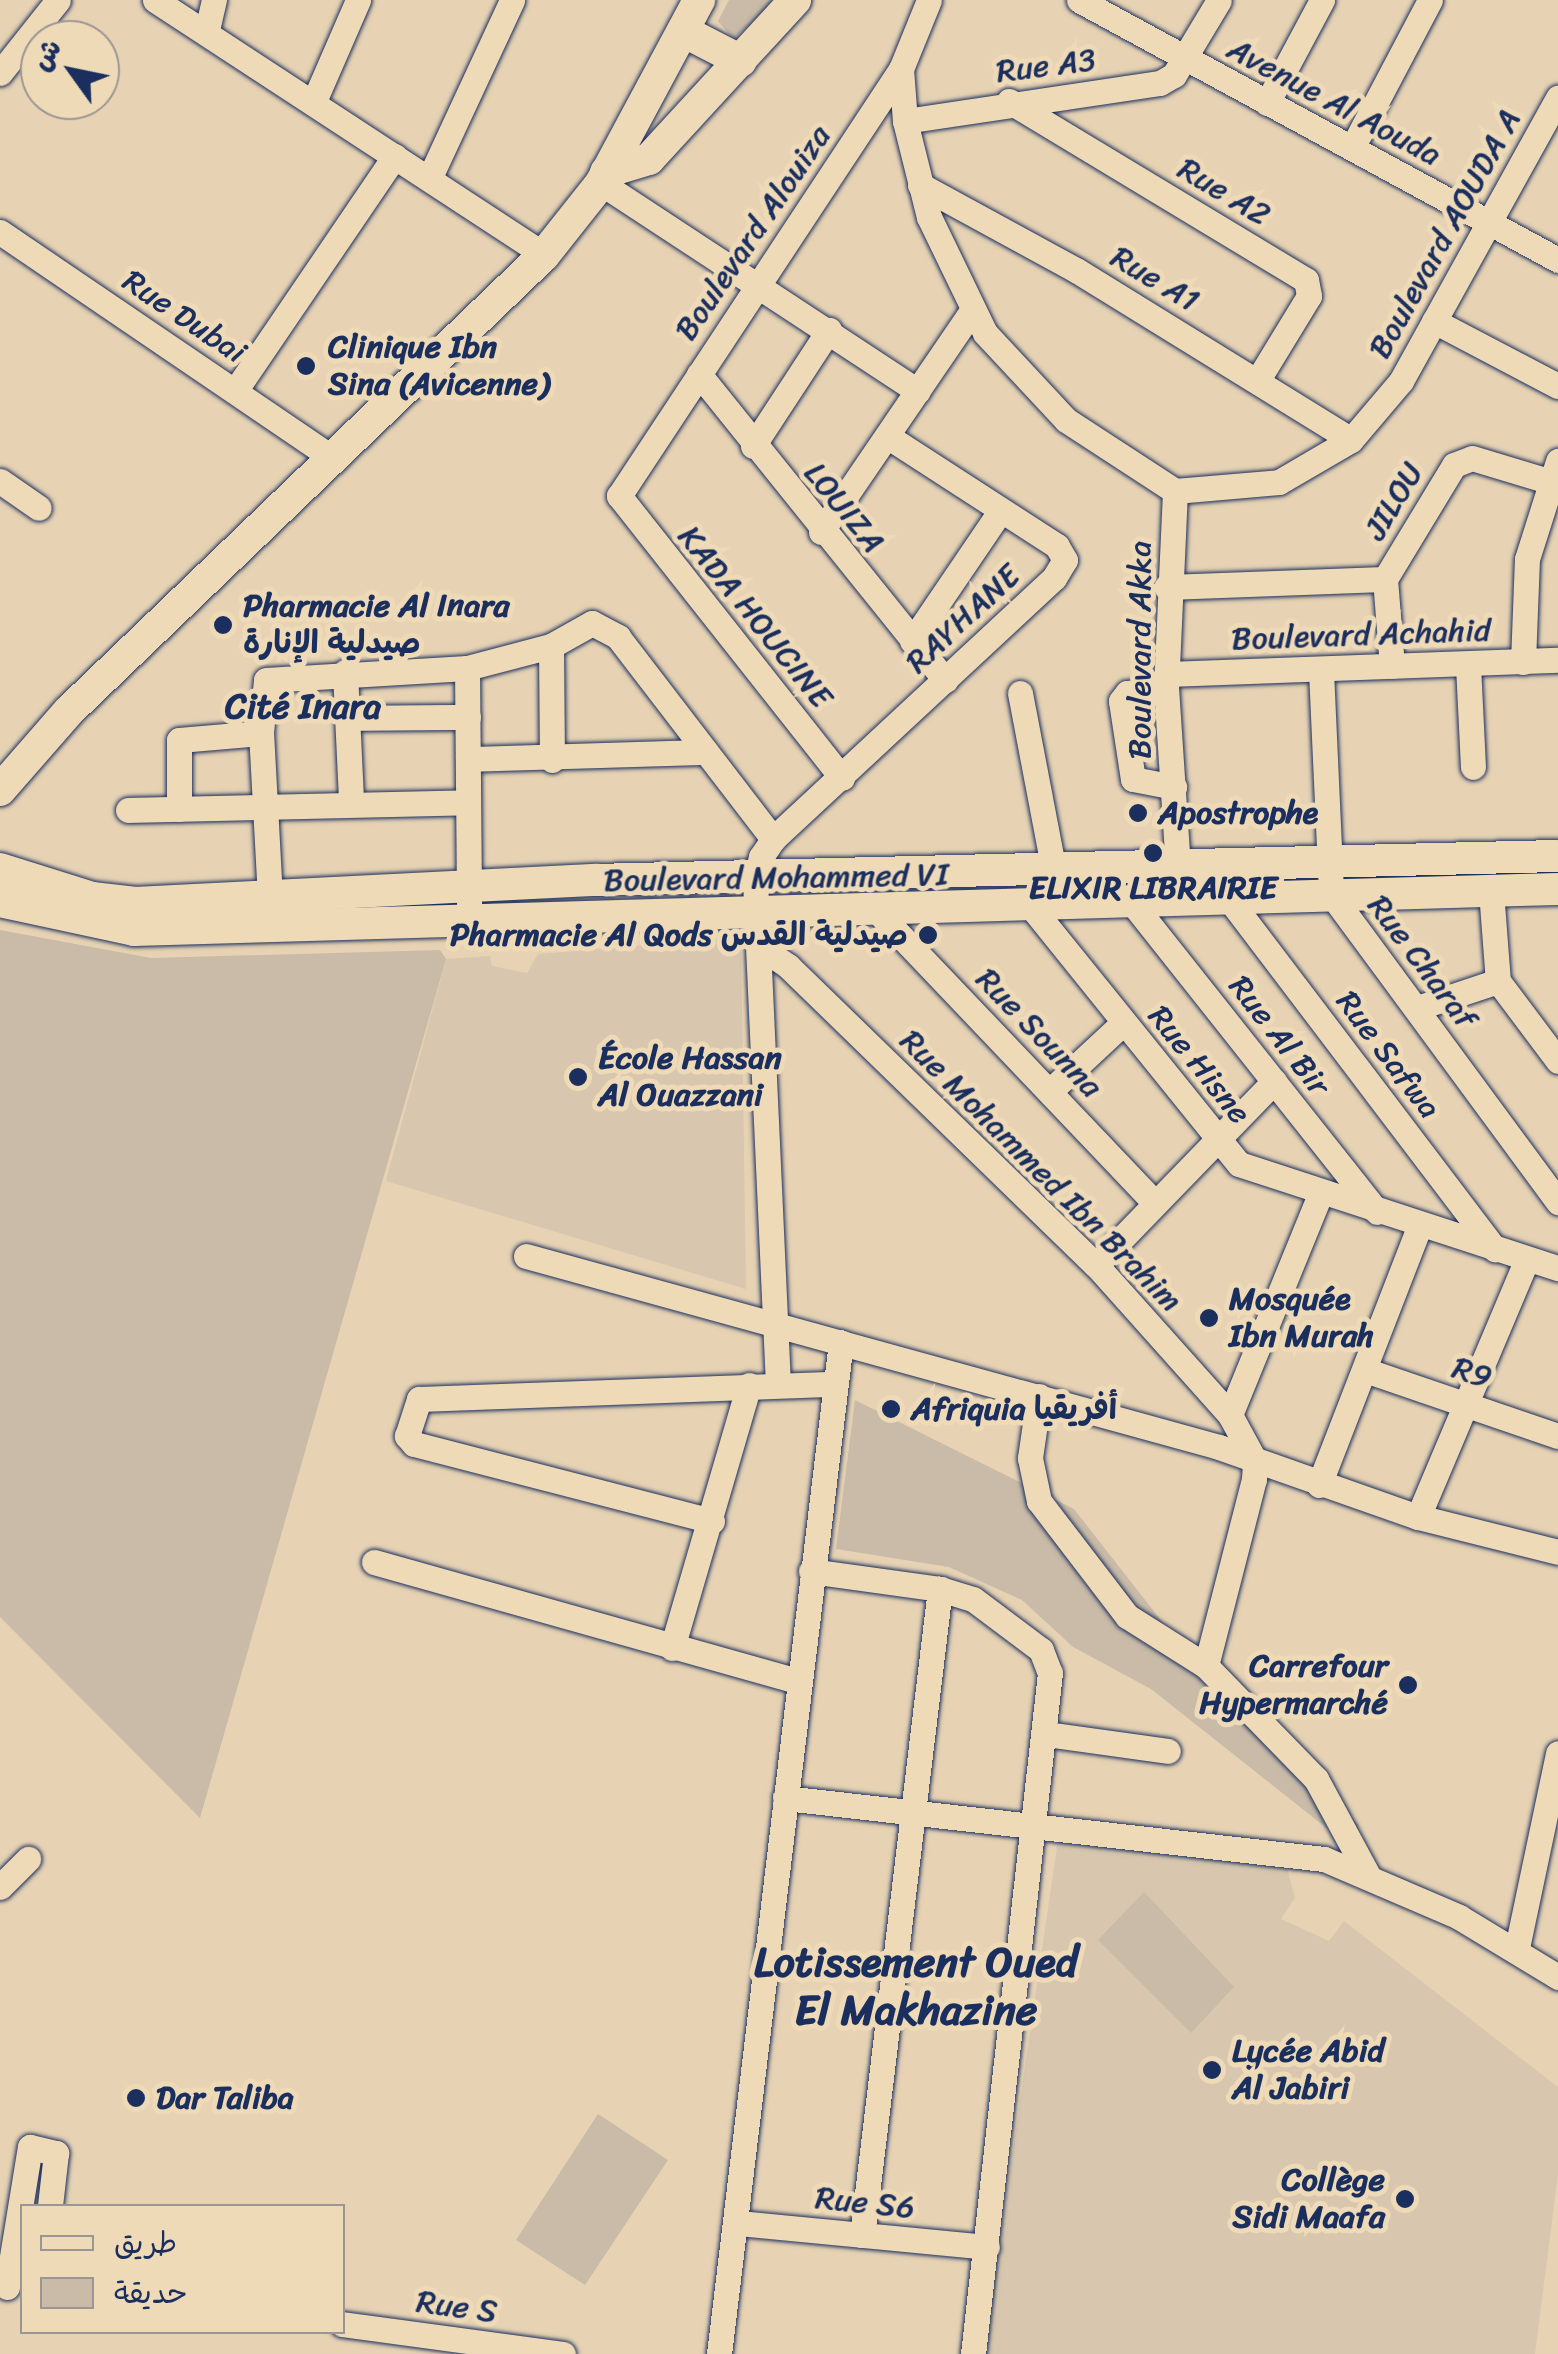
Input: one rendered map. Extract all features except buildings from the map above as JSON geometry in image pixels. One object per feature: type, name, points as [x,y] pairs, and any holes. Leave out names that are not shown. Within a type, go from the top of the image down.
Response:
[{"type":"main road","points":[[0,790],[69,711],[544,255],[603,177],[699,0]]},
{"type":"main road","points":[[603,177],[649,159],[795,0]]},
{"type":"main road","points":[[684,31],[741,62]]},
{"type":"main road","points":[[0,760],[69,711]]},
{"type":"main road","name":"Boulevard Mohammed VI","points":[[756,896],[874,908],[1230,899],[1332,879],[1558,856]]},
{"type":"main road","name":"Boulevard Mohammed VI","points":[[0,869],[111,901],[756,896],[1054,872],[1178,868],[1491,892],[1558,888]]},
{"type":"main road","name":"Boulevard Mohammed VI","points":[[0,901],[134,930],[469,900]]},
{"type":"street","points":[[0,72],[58,0]]},
{"type":"street","points":[[156,0],[315,99],[544,255]]},
{"type":"street","points":[[207,30],[214,0]]},
{"type":"street","points":[[315,99],[358,0]]},
{"type":"street","points":[[430,177],[512,0]]},
{"type":"street","name":"Boulevard Alouiza","points":[[619,496],[901,69],[929,0]]},
{"type":"street","name":"Avenue Al Aouda","points":[[1079,0],[1114,9],[1185,59],[1558,260]]},
{"type":"street","points":[[1185,59],[1219,0]]},
{"type":"street","points":[[1267,102],[1322,0]]},
{"type":"street","points":[[1352,148],[1430,0]]},
{"type":"street","name":"Rue A3","points":[[904,121],[1009,101],[1144,87],[1174,75],[1185,59]]},
{"type":"street","points":[[901,69],[904,121],[920,185],[972,311],[1016,374],[1050,406],[1091,441],[1175,491]]},
{"type":"street","name":"Rue A2","points":[[1009,101],[1306,280],[1309,296],[1259,378]]},
{"type":"street","name":"Boulevard AOUDA A","points":[[1175,491],[1279,482],[1351,440],[1387,402],[1556,106]]},
{"type":"street","points":[[235,392],[394,156]]},
{"type":"street","points":[[603,177],[918,391]]},
{"type":"street","name":"Rue A1","points":[[920,185],[1259,378],[1351,440]]},
{"type":"street","name":"Rue Dubai","points":[[0,232],[331,457]]},
{"type":"street","points":[[821,532],[972,311]]},
{"type":"street","points":[[1434,320],[1558,386]]},
{"type":"street","points":[[753,446],[829,330]]},
{"type":"street","name":"LOUIZA","points":[[698,374],[821,532],[945,680]]},
{"type":"street","name":"RAYHANE","points":[[756,896],[773,839],[1054,578],[1066,560],[1056,546],[887,436]]},
{"type":"street","name":"JILOU","points":[[1166,587],[1385,579],[1454,466],[1472,458],[1554,475]]},
{"type":"street","points":[[1523,662],[1527,558],[1554,475]]},
{"type":"street","points":[[0,481],[39,508]]},
{"type":"street","name":"Boulevard Akka","points":[[1175,491],[1166,587],[1167,681],[1178,868]]},
{"type":"street","name":"KADA HOUCINE","points":[[619,496],[842,778]]},
{"type":"street","points":[[912,641],[1001,510]]},
{"type":"street","points":[[1385,579],[1392,666]]},
{"type":"street","points":[[270,898],[261,733],[266,680],[345,672],[468,668],[552,646],[592,623],[607,627],[773,839]]},
{"type":"street","points":[[552,646],[552,760]]},
{"type":"street","name":"Boulevard Achahid","points":[[1174,787],[1133,779],[1122,701],[1128,693],[1167,681],[1558,660]]},
{"type":"street","points":[[1468,665],[1472,767]]},
{"type":"street","points":[[468,668],[469,900]]},
{"type":"street","points":[[1321,671],[1332,879]]},
{"type":"street","points":[[345,672],[351,801]]},
{"type":"street","points":[[1020,692],[1054,872]]},
{"type":"street","points":[[349,718],[468,717]]},
{"type":"street","points":[[179,808],[180,740],[261,733]]},
{"type":"street","points":[[468,759],[552,760],[706,752]]},
{"type":"street","points":[[128,810],[351,801],[468,802]]},
{"type":"street","name":"Rue Charaf","points":[[1332,879],[1417,1008],[1558,1202]]},
{"type":"street","points":[[1491,892],[1498,981],[1558,1061]]},
{"type":"street","points":[[756,896],[778,1385]]},
{"type":"street","name":"Rue Safwa","points":[[1230,899],[1495,1250]]},
{"type":"street","name":"Rue Al Bir","points":[[1130,900],[1378,1212]]},
{"type":"street","name":"Rue Hisne","points":[[1029,904],[1240,1164],[1420,1226]]},
{"type":"street","name":"Rue Sounna","points":[[874,908],[1156,1203]]},
{"type":"street","name":"Rue Mohammed Ibn Brahim","points":[[760,947],[788,966],[1096,1264],[1230,1415],[1255,1461]]},
{"type":"street","points":[[1417,1008],[1498,981]]},
{"type":"street","points":[[1050,1091],[1123,1023]]},
{"type":"street","points":[[1096,1264],[1274,1081]]},
{"type":"street","points":[[1230,1415],[1320,1194]]},
{"type":"street","points":[[1319,1484],[1420,1226],[1558,1268]]},
{"type":"street","points":[[526,1256],[1039,1396],[1255,1461],[1418,1516],[1558,1552]]},
{"type":"street","points":[[1418,1516],[1461,1404],[1527,1259]]},
{"type":"street","points":[[719,2354],[738,2223],[796,1680],[841,1342]]},
{"type":"street","name":"R9","points":[[1366,1370],[1558,1436]]},
{"type":"street","points":[[712,1520],[414,1444],[407,1436],[426,1394],[836,1384]]},
{"type":"street","points":[[672,1648],[750,1385]]},
{"type":"street","points":[[1039,1396],[1030,1470],[1039,1501],[1127,1616],[1206,1666],[1316,1780],[1368,1875]]},
{"type":"street","points":[[1206,1666],[1255,1461]]},
{"type":"street","points":[[374,1562],[796,1680]]},
{"type":"street","points":[[811,1571],[940,1589],[972,1600],[1041,1650],[1050,1673],[1038,1823],[974,2354]]},
{"type":"street","points":[[862,2235],[917,1812],[940,1589]]},
{"type":"street","points":[[1047,1734],[1168,1751]]},
{"type":"street","points":[[1517,1948],[1558,1753]]},
{"type":"street","points":[[785,1798],[1301,1854],[1368,1875],[1555,1970]]},
{"type":"street","points":[[0,1887],[28,1858]]},
{"type":"street","points":[[22,2204],[30,2147],[56,2153],[50,2204]]},
{"type":"street","points":[[10,2287],[20,2217]]},
{"type":"street","name":"Rue S6","points":[[738,2223],[987,2248]]},
{"type":"street","name":"Rue S","points":[[345,2324],[564,2354]]},
{"type":"street","points":[[384,2354],[402,2332]]},
{"type":"shaded area","name":"École Hassan Al Ouazzani","points":[[741,937],[746,1289],[386,1181],[446,959],[490,956],[492,966],[527,973],[538,954]]},
{"type":"shaded area","points":[[1058,1840],[1287,1867],[1295,1898],[1281,1919],[1329,1941],[1344,1921],[1558,2087],[1558,2175],[1535,2354],[983,2354]]},
{"type":"green space","points":[[729,0],[779,0],[733,39],[718,21]]},
{"type":"green space","points":[[0,930],[151,958],[440,950],[446,959],[200,1818],[0,1617]]},
{"type":"green space","points":[[855,1400],[1074,1509],[1206,1678],[1359,1825],[1353,1849],[1151,1689],[1073,1647],[1022,1600],[949,1567],[836,1549]]},
{"type":"green space","points":[[1144,1892],[1234,1987],[1191,2033],[1098,1940]]},
{"type":"green space","points":[[598,2114],[668,2160],[585,2285],[516,2240]]},
{"type":"place","name":"Clinique Ibn Sina (Avicenne)","points":[[306,366]]},
{"type":"place","name":"Pharmacie Al Inara صيدلية الإنارة","points":[[223,625]]},
{"type":"place","name":"Apostrophe","points":[[1138,813]]},
{"type":"place","name":"ELIXIR LIBRAIRIE","points":[[1153,853]]},
{"type":"place","name":"Pharmacie Al Qods صيدلية القدس","points":[[928,935]]},
{"type":"place","name":"École Hassan Al Ouazzani","points":[[578,1077]]},
{"type":"place","name":"Mosquée Ibn Murah","points":[[1209,1318]]},
{"type":"place","name":"Afriquia أفريقيا","points":[[891,1409]]},
{"type":"place","name":"Carrefour Hypermarché","points":[[1408,1685]]},
{"type":"place","name":"Lycée Abid Al Jabiri","points":[[1212,2070]]},
{"type":"place","name":"Dar Taliba","points":[[136,2098]]},
{"type":"place","name":"Collège Sidi Maafa","points":[[1405,2199]]},
{"type":"district","name":"Cité Inara","points":[[303,706]]},
{"type":"district","name":"Lotissement Oued El Makhazine","points":[[916,1986]]}]
